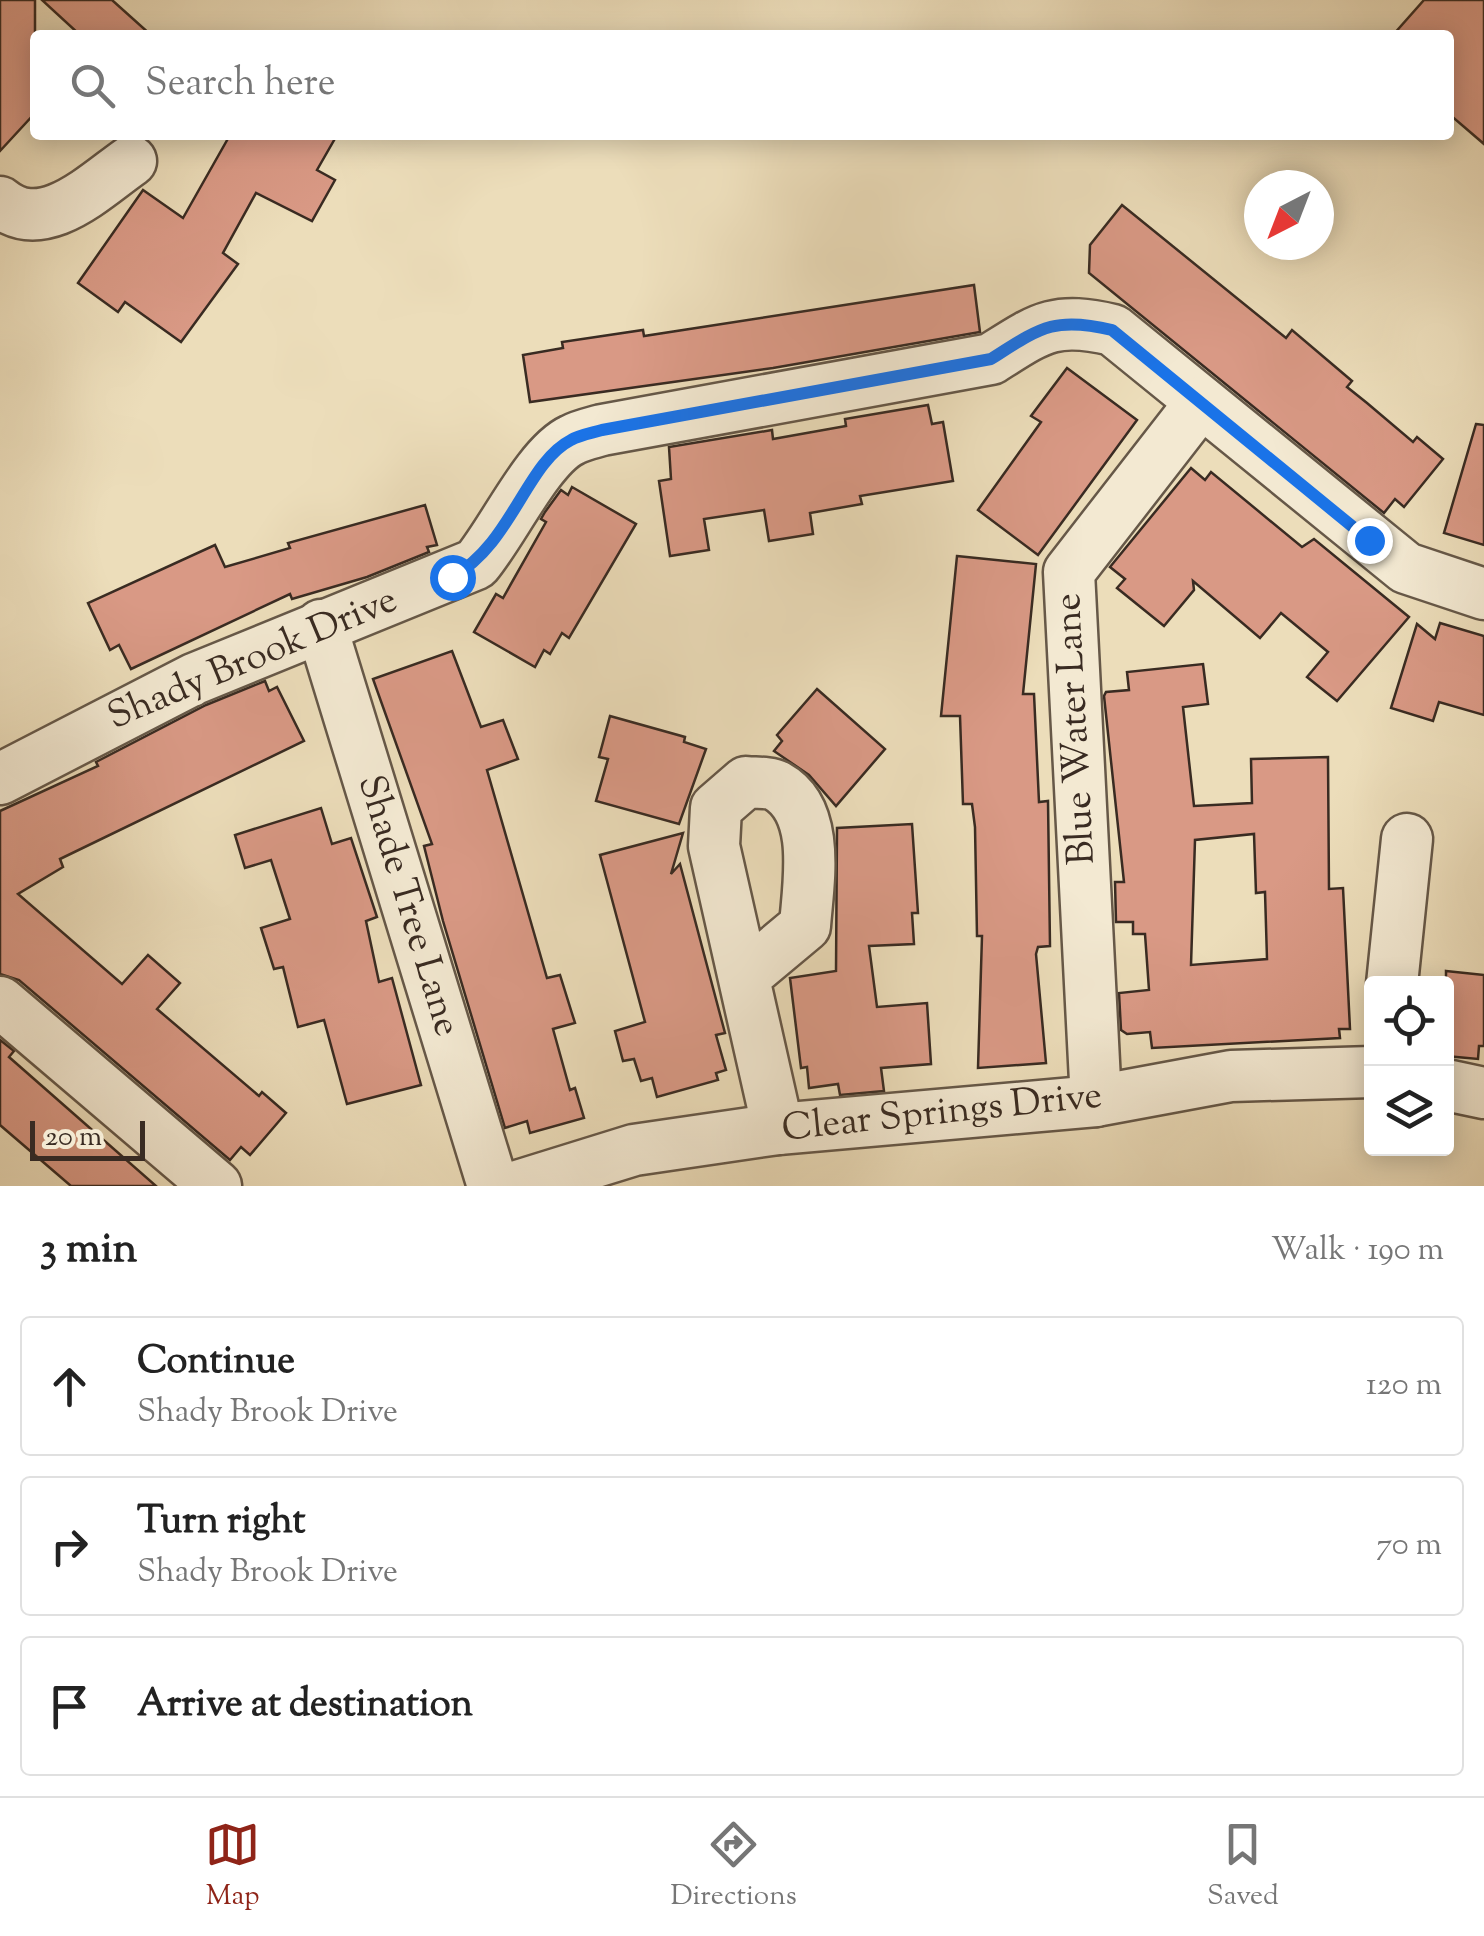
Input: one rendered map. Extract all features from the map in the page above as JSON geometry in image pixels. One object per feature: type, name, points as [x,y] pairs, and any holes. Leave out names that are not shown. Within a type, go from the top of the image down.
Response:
[{"type":"street","points":[[0,202],[11,211],[55,214],[131,161]]},
{"type":"street","name":"Shady Brook Drive","points":[[0,779],[194,679],[476,564],[500,536],[546,464],[569,440],[602,430],[991,359],[1035,331],[1074,321],[1112,330],[1406,568],[1484,594]]},
{"type":"street","name":"Blue Water Lane","points":[[1096,1101],[1069,572],[1200,402]]},
{"type":"street","name":"Shade Tree Lane","points":[[321,625],[493,1186]]},
{"type":"street","points":[[1393,976],[1407,839]]},
{"type":"street","points":[[744,977],[778,1130]]},
{"type":"street","points":[[0,1002],[216,1186]]},
{"type":"street","name":"Clear Springs Drive","points":[[518,1186],[638,1168],[778,1130],[1096,1101],[1231,1076],[1364,1072]]},
{"type":"street","points":[[1454,1087],[1484,1093]]},
{"type":"building","points":[[0,0],[35,0],[35,30],[30,30],[30,118],[0,151]]},
{"type":"building","points":[[42,0],[112,0],[145,30],[75,30]]},
{"type":"building","points":[[1424,0],[1484,0],[1484,144],[1454,118],[1454,30],[1397,30]]},
{"type":"building","points":[[227,140],[334,140],[317,170],[335,180],[312,221],[256,193],[223,253],[238,264],[181,342],[125,302],[118,312],[78,283],[143,190],[183,218]]},
{"type":"building","points":[[1122,205],[1286,338],[1292,330],[1352,381],[1347,387],[1413,442],[1417,437],[1443,459],[1404,507],[1395,499],[1384,513],[1089,273],[1090,245]]},
{"type":"building","points":[[974,285],[980,332],[773,368],[530,402],[523,355],[563,348],[562,342],[643,330],[644,336]]},
{"type":"building","points":[[1067,368],[1137,420],[1038,555],[978,510],[1041,422],[1031,416]]},
{"type":"building","points":[[928,405],[932,424],[943,422],[953,481],[860,496],[862,504],[810,513],[813,534],[769,541],[764,510],[704,519],[709,550],[670,556],[659,481],[671,479],[669,447],[772,430],[773,439],[846,426],[845,419]]},
{"type":"building","points":[[1476,424],[1484,425],[1484,545],[1444,533]]},
{"type":"building","points":[[1191,468],[1205,480],[1211,472],[1302,547],[1314,539],[1409,617],[1337,701],[1307,677],[1328,652],[1281,613],[1260,638],[1193,581],[1194,590],[1164,626],[1117,588],[1125,579],[1110,567]]},
{"type":"building","points":[[572,487],[636,524],[569,638],[562,633],[550,654],[544,650],[535,667],[474,632],[496,594],[503,598],[546,522],[541,519],[545,512],[561,490],[568,495]]},
{"type":"building","points":[[425,505],[437,545],[427,547],[429,552],[367,577],[292,599],[290,594],[131,669],[119,645],[110,650],[88,603],[215,545],[225,567],[290,548],[288,543]]},
{"type":"building","points":[[957,556],[1036,564],[1023,694],[1034,694],[1039,802],[1048,801],[1050,946],[1038,947],[1036,954],[1046,1063],[978,1068],[982,936],[977,936],[975,827],[972,804],[963,804],[960,716],[941,716]]},
{"type":"building","points":[[1440,623],[1484,636],[1484,715],[1439,702],[1433,721],[1391,708],[1417,624],[1435,639]]},
{"type":"building","points":[[452,651],[481,727],[503,720],[518,759],[487,770],[547,978],[560,975],[575,1023],[553,1029],[570,1090],[575,1088],[584,1118],[530,1133],[527,1121],[505,1128],[443,921],[424,846],[432,844],[373,679]]},
{"type":"building","points":[[1203,664],[1208,704],[1183,707],[1194,806],[1252,803],[1251,759],[1328,757],[1329,889],[1343,888],[1350,1029],[1339,1029],[1340,1038],[1152,1048],[1150,1032],[1127,1034],[1121,1030],[1119,993],[1149,990],[1145,934],[1133,934],[1133,922],[1116,922],[1115,882],[1124,882],[1104,696],[1106,692],[1129,690],[1127,672]],"holes":[[[1254,834],[1256,893],[1265,892],[1267,959],[1191,965],[1195,840]]]},
{"type":"building","points":[[265,681],[269,691],[277,687],[304,741],[60,859],[63,867],[18,894],[122,984],[148,955],[180,983],[157,1009],[259,1096],[262,1092],[286,1113],[250,1155],[241,1147],[230,1160],[19,980],[0,974],[0,811],[98,766],[96,762],[206,705]]},
{"type":"building","points":[[817,689],[885,749],[836,806],[809,775],[774,751],[782,741],[777,735]]},
{"type":"building","points":[[610,716],[685,737],[684,742],[706,749],[679,824],[596,801],[608,759],[599,757]]},
{"type":"building","points":[[321,808],[332,844],[351,838],[377,917],[366,921],[379,982],[392,978],[421,1085],[347,1104],[324,1020],[298,1027],[283,967],[274,969],[261,928],[290,919],[271,860],[245,868],[235,835]]},
{"type":"building","points":[[912,824],[918,913],[912,913],[914,944],[869,946],[877,1007],[927,1003],[931,1064],[881,1068],[884,1091],[840,1095],[838,1084],[809,1088],[807,1067],[801,1068],[790,978],[836,971],[837,828]]},
{"type":"building","points":[[683,833],[671,874],[680,864],[725,1033],[716,1035],[726,1070],[716,1073],[718,1080],[657,1097],[652,1078],[641,1081],[634,1059],[623,1061],[615,1031],[645,1022],[600,855]]},
{"type":"building","points":[[1446,971],[1484,975],[1484,1046],[1479,1046],[1478,1059],[1454,1057],[1454,976],[1446,976]]},
{"type":"building","points":[[0,1040],[14,1051],[9,1057],[156,1186],[71,1186],[0,1125]]},
{"type":"route","points":[[452,577],[476,564],[500,536],[546,464],[569,440],[602,430],[991,359],[1035,331],[1074,321],[1112,330],[1369,540]]}]
